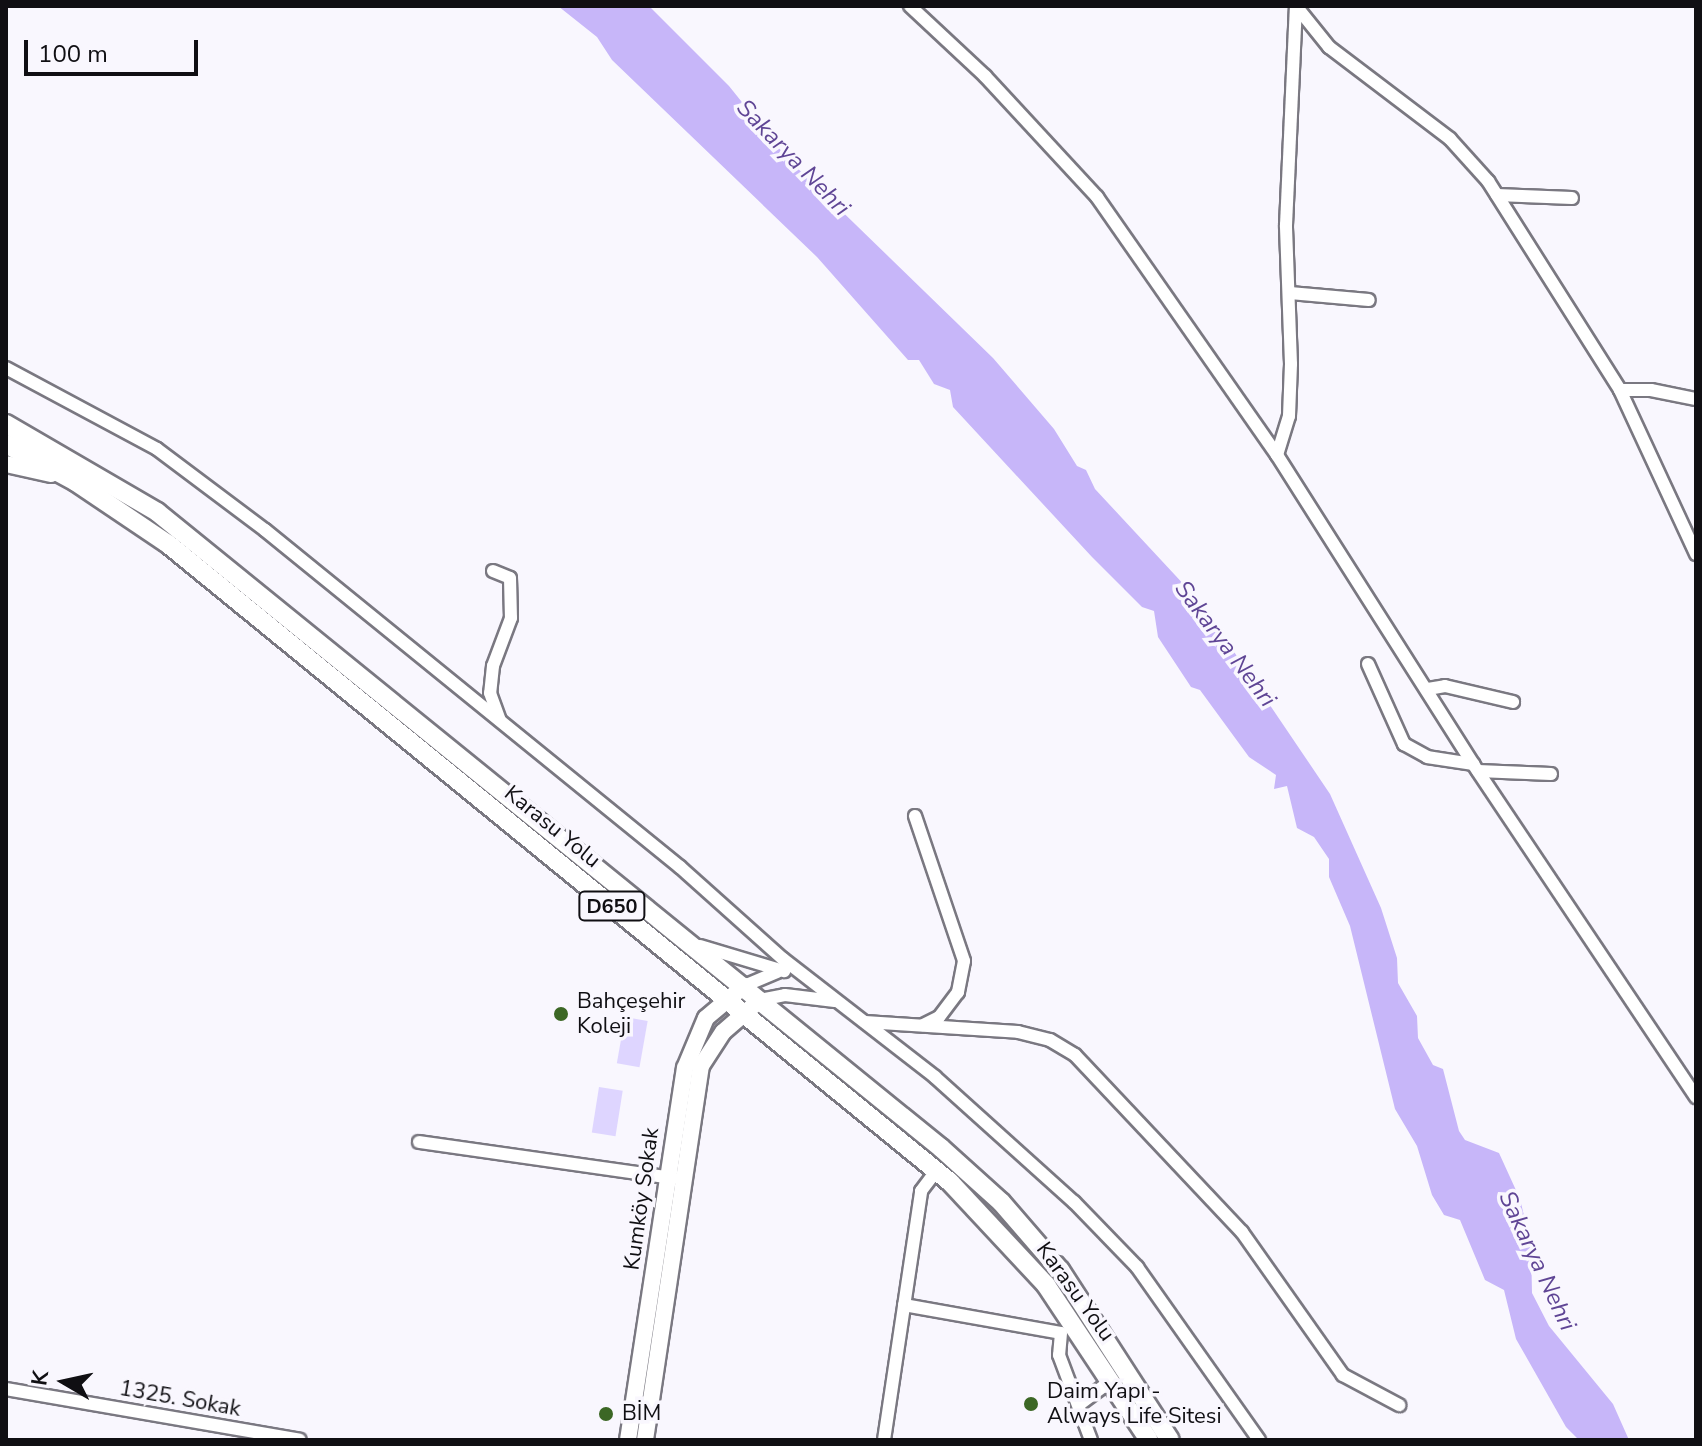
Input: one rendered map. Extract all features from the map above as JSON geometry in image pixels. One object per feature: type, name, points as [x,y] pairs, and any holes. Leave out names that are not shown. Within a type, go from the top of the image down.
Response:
[{"type":"highway","points":[[6,424],[157,512],[744,986],[1001,1202],[1060,1270],[1170,1440]]},
{"type":"highway","name":"Karasu Yolu","points":[[6,444],[76,482],[214,581],[936,1171],[1006,1240],[1064,1326],[1110,1381],[1149,1440]]},
{"type":"main road","points":[[6,464],[76,482]]},
{"type":"main road","name":"Kumköy Sokak","points":[[645,1440],[692,1043],[725,998],[744,986]]},
{"type":"main road","name":"Kumköy Sokak","points":[[628,1440],[675,1178],[701,1066],[742,1010],[760,1000]]},
{"type":"street","points":[[910,6],[985,76],[1097,197],[1277,455],[1428,689],[1475,768],[1696,1097]]},
{"type":"street","points":[[1277,455],[1289,416],[1290,293],[1286,225],[1296,7]]},
{"type":"street","points":[[1296,7],[1329,47],[1450,139],[1497,195],[1620,390],[1696,554]]},
{"type":"street","points":[[1497,195],[1572,198]]},
{"type":"street","points":[[1290,293],[1369,300]]},
{"type":"street","points":[[6,368],[157,449],[265,530],[958,1098],[1137,1267],[1259,1440]]},
{"type":"street","points":[[1620,390],[1651,390],[1696,399]]},
{"type":"street","points":[[493,571],[510,578],[511,618],[493,666],[490,693],[501,723]]},
{"type":"street","points":[[1368,664],[1404,744],[1427,757],[1475,768],[1551,774]]},
{"type":"street","points":[[1428,689],[1445,686],[1513,702]]},
{"type":"street","points":[[915,816],[964,961],[958,992],[939,1017],[920,1026]]},
{"type":"street","points":[[688,941],[807,976]]},
{"type":"street","points":[[744,986],[784,971]]},
{"type":"street","points":[[760,1000],[785,995],[837,1001]]},
{"type":"street","points":[[865,1022],[1018,1032],[1050,1040],[1075,1055],[1242,1232],[1343,1375],[1399,1405]]},
{"type":"street","points":[[419,1142],[675,1178]]},
{"type":"street","points":[[884,1440],[921,1191],[936,1171]]},
{"type":"street","points":[[904,1305],[1041,1329],[1064,1326],[1059,1355],[1091,1440]]},
{"type":"street","points":[[1080,1404],[1110,1381]]},
{"type":"street","name":"1325. Sokak","points":[[6,1389],[262,1437],[300,1440]]},
{"type":"shaded area","points":[[625,1017],[648,1021],[639,1067],[617,1063]]},
{"type":"shaded area","points":[[599,1087],[623,1091],[616,1136],[592,1132]]},
{"type":"water","name":"Sakarya Nehri","points":[[558,6],[649,6],[729,86],[787,158],[993,358],[1054,429],[1077,466],[1086,470],[1095,489],[1201,603],[1330,794],[1381,908],[1397,958],[1398,983],[1417,1016],[1418,1038],[1433,1065],[1443,1069],[1459,1131],[1465,1140],[1499,1153],[1520,1199],[1531,1245],[1532,1293],[1549,1326],[1613,1404],[1629,1440],[1579,1440],[1566,1427],[1516,1339],[1504,1290],[1485,1280],[1460,1220],[1444,1215],[1432,1195],[1417,1146],[1395,1109],[1350,926],[1329,877],[1329,859],[1314,837],[1297,828],[1287,786],[1274,789],[1276,775],[1249,757],[1200,690],[1191,687],[1158,637],[1154,611],[1142,607],[1092,557],[953,407],[950,390],[934,384],[919,360],[908,360],[817,257],[612,60],[597,37]]},
{"type":"place","name":"Bahçeşehir Koleji","points":[[561,1014]]},
{"type":"place","name":"Daim Yapı - Always Life Sitesi","points":[[1031,1404]]},
{"type":"place","name":"BİM","points":[[606,1414]]}]
